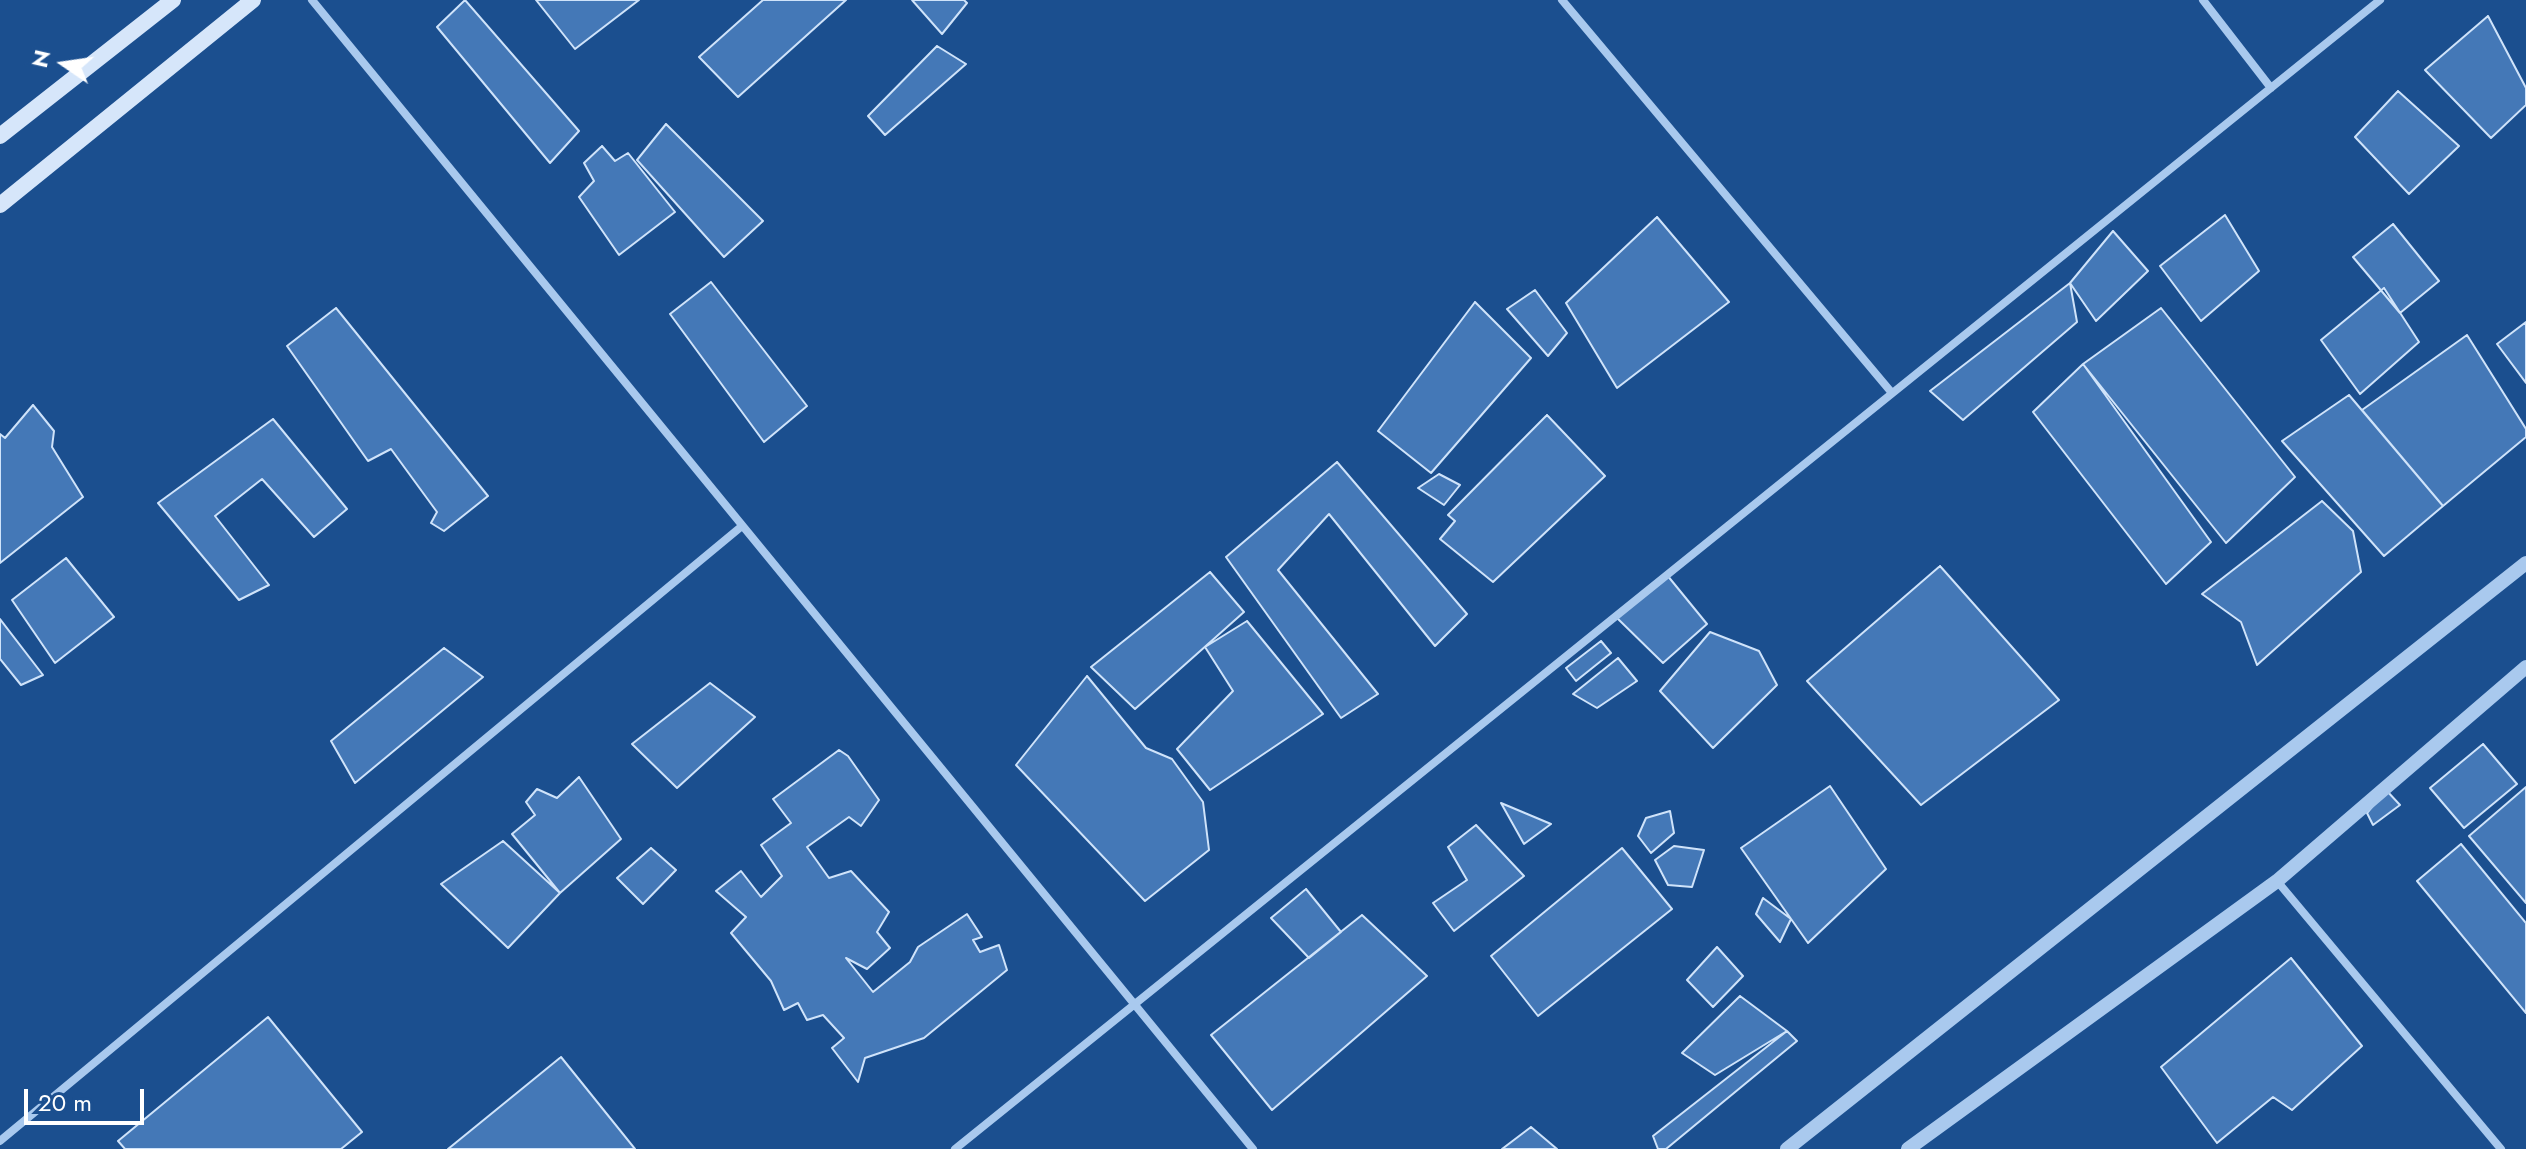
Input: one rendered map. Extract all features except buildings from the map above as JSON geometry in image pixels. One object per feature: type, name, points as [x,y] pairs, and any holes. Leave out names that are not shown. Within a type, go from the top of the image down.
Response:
[{"type":"main road","points":[[0,136],[173,0]]},
{"type":"main road","points":[[0,205],[253,0]]},
{"type":"street","points":[[312,0],[1253,1149]]},
{"type":"street","points":[[1562,0],[1892,393]]},
{"type":"street","points":[[2203,0],[2271,88]]},
{"type":"street","points":[[955,1149],[2380,0]]},
{"type":"street","points":[[0,1141],[742,526]]},
{"type":"street","points":[[1787,1149],[2526,563]]},
{"type":"street","points":[[1908,1149],[2277,881],[2526,667]]},
{"type":"street","points":[[2277,881],[2501,1149]]}]
